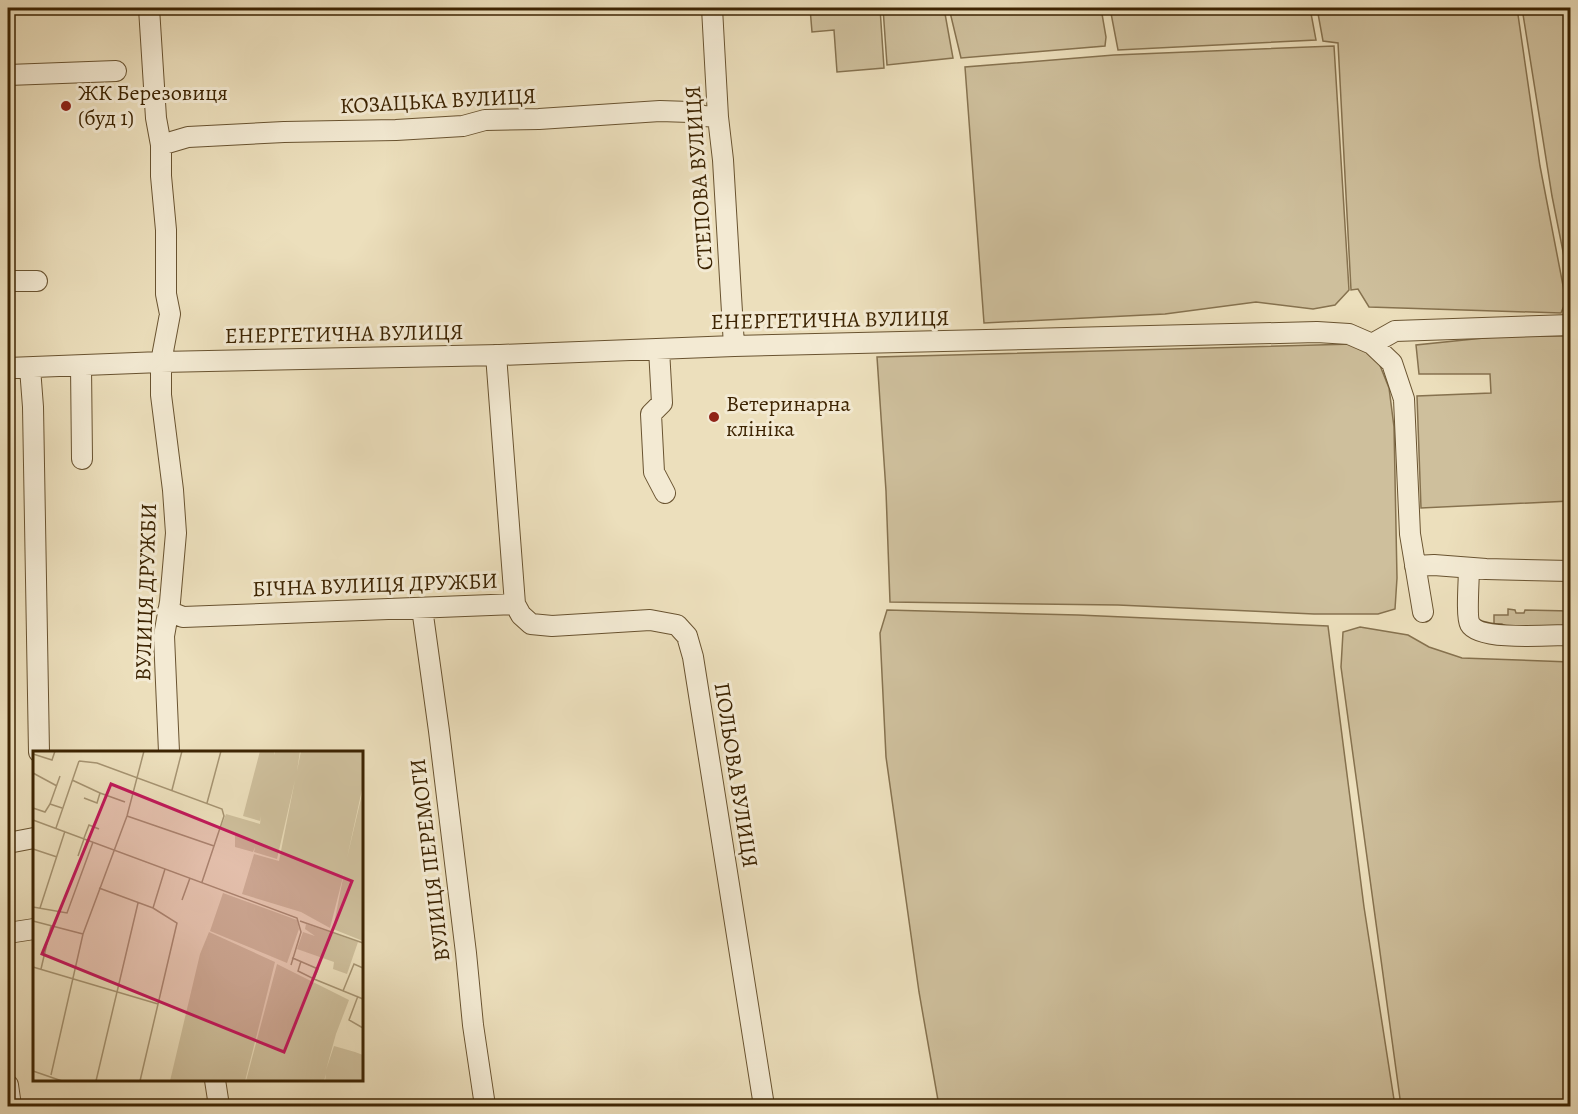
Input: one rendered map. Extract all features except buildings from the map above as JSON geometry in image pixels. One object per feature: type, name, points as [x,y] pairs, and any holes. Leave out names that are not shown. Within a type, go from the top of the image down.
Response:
[{"type":"street","name":"ВУЛИЦЯ ДРУЖБИ","points":[[149,8],[156,118],[161,145],[161,176],[166,230],[166,294],[170,314],[161,362],[161,396],[176,533],[171,602],[164,636],[169,751]]},
{"type":"street","name":"СТЕПОВА ВУЛИЦЯ","points":[[711,8],[734,346]]},
{"type":"street","points":[[8,75],[116,70]]},
{"type":"street","name":"КОЗАЦЬКА ВУЛИЦЯ","points":[[161,145],[188,137],[396,130],[463,126],[485,120],[660,111],[690,112],[718,117]]},
{"type":"street","points":[[8,281],[37,281]]},
{"type":"street","points":[[1372,344],[1395,331],[1570,325]]},
{"type":"street","name":"ЕНЕРГЕТИЧНА ВУЛИЦЯ","points":[[8,368],[734,346],[1317,332],[1349,334],[1372,344],[1392,363],[1404,399],[1410,534],[1423,612]]},
{"type":"street","points":[[659,349],[662,403],[651,414],[654,472],[665,494]]},
{"type":"street","name":"БІЧНА ВУЛИЦЯ ДРУЖБИ","points":[[168,611],[183,617],[515,604],[496,355]]},
{"type":"street","points":[[81,366],[82,459]]},
{"type":"street","points":[[30,368],[32,374],[39,751]]},
{"type":"street","points":[[1415,566],[1570,571]]},
{"type":"street","points":[[1469,568],[1469,623],[1475,630],[1504,636],[1570,635]]},
{"type":"street","name":"ПОЛЬОВА ВУЛИЦЯ","points":[[515,604],[521,615],[531,624],[552,626],[650,620],[677,626],[687,636],[693,657],[764,1107]]},
{"type":"street","name":"ВУЛИЦЯ ПЕРЕМОГИ","points":[[423,608],[440,731],[472,1025],[485,1107]]},
{"type":"street","points":[[8,843],[33,838]]},
{"type":"street","points":[[8,933],[33,929]]},
{"type":"street","points":[[215,1081],[219,1107]]},
{"type":"street","points":[[8,1085],[10,1107]]},
{"type":"shaded area","points":[[810,8],[880,8],[884,68],[837,72],[834,30],[812,32]]},
{"type":"shaded area","points":[[883,8],[944,8],[953,58],[887,65]]},
{"type":"shaded area","points":[[949,8],[1101,8],[1106,37],[1105,46],[961,58]]},
{"type":"shaded area","points":[[1110,8],[1310,8],[1316,40],[1118,50]]},
{"type":"shaded area","points":[[1317,8],[1517,8],[1540,166],[1566,301],[1561,313],[1369,307],[1358,289],[1351,290],[1338,43],[1323,41]]},
{"type":"shaded area","points":[[1522,8],[1570,8],[1570,287],[1552,196]]},
{"type":"shaded area","points":[[1334,46],[1349,290],[1335,305],[1313,309],[1256,302],[1165,314],[984,323],[965,67],[1114,55]]},
{"type":"shaded area","points":[[1503,336],[1570,336],[1570,501],[1421,508],[1417,396],[1491,393],[1490,374],[1419,374],[1416,345]]},
{"type":"shaded area","points":[[1354,344],[1377,358],[1389,388],[1394,427],[1397,578],[1395,609],[1378,614],[1314,614],[1118,605],[890,602],[886,491],[877,357]]},
{"type":"shaded area","points":[[1508,609],[1515,610],[1516,613],[1524,613],[1525,610],[1570,611],[1570,618],[1565,628],[1510,629],[1502,624],[1494,624],[1494,615],[1508,615]]},
{"type":"shaded area","points":[[887,610],[1078,615],[1328,626],[1364,907],[1395,1106],[939,1106],[919,992],[886,757],[880,633]]},
{"type":"shaded area","points":[[1360,627],[1408,635],[1429,647],[1462,658],[1570,662],[1570,1106],[1401,1106],[1341,667],[1343,632]]},
{"type":"place","name":"ЖК Березовиця (буд 1)","points":[[66,106]]},
{"type":"place","name":"Ветеринарна клініка","points":[[714,417]]}]
